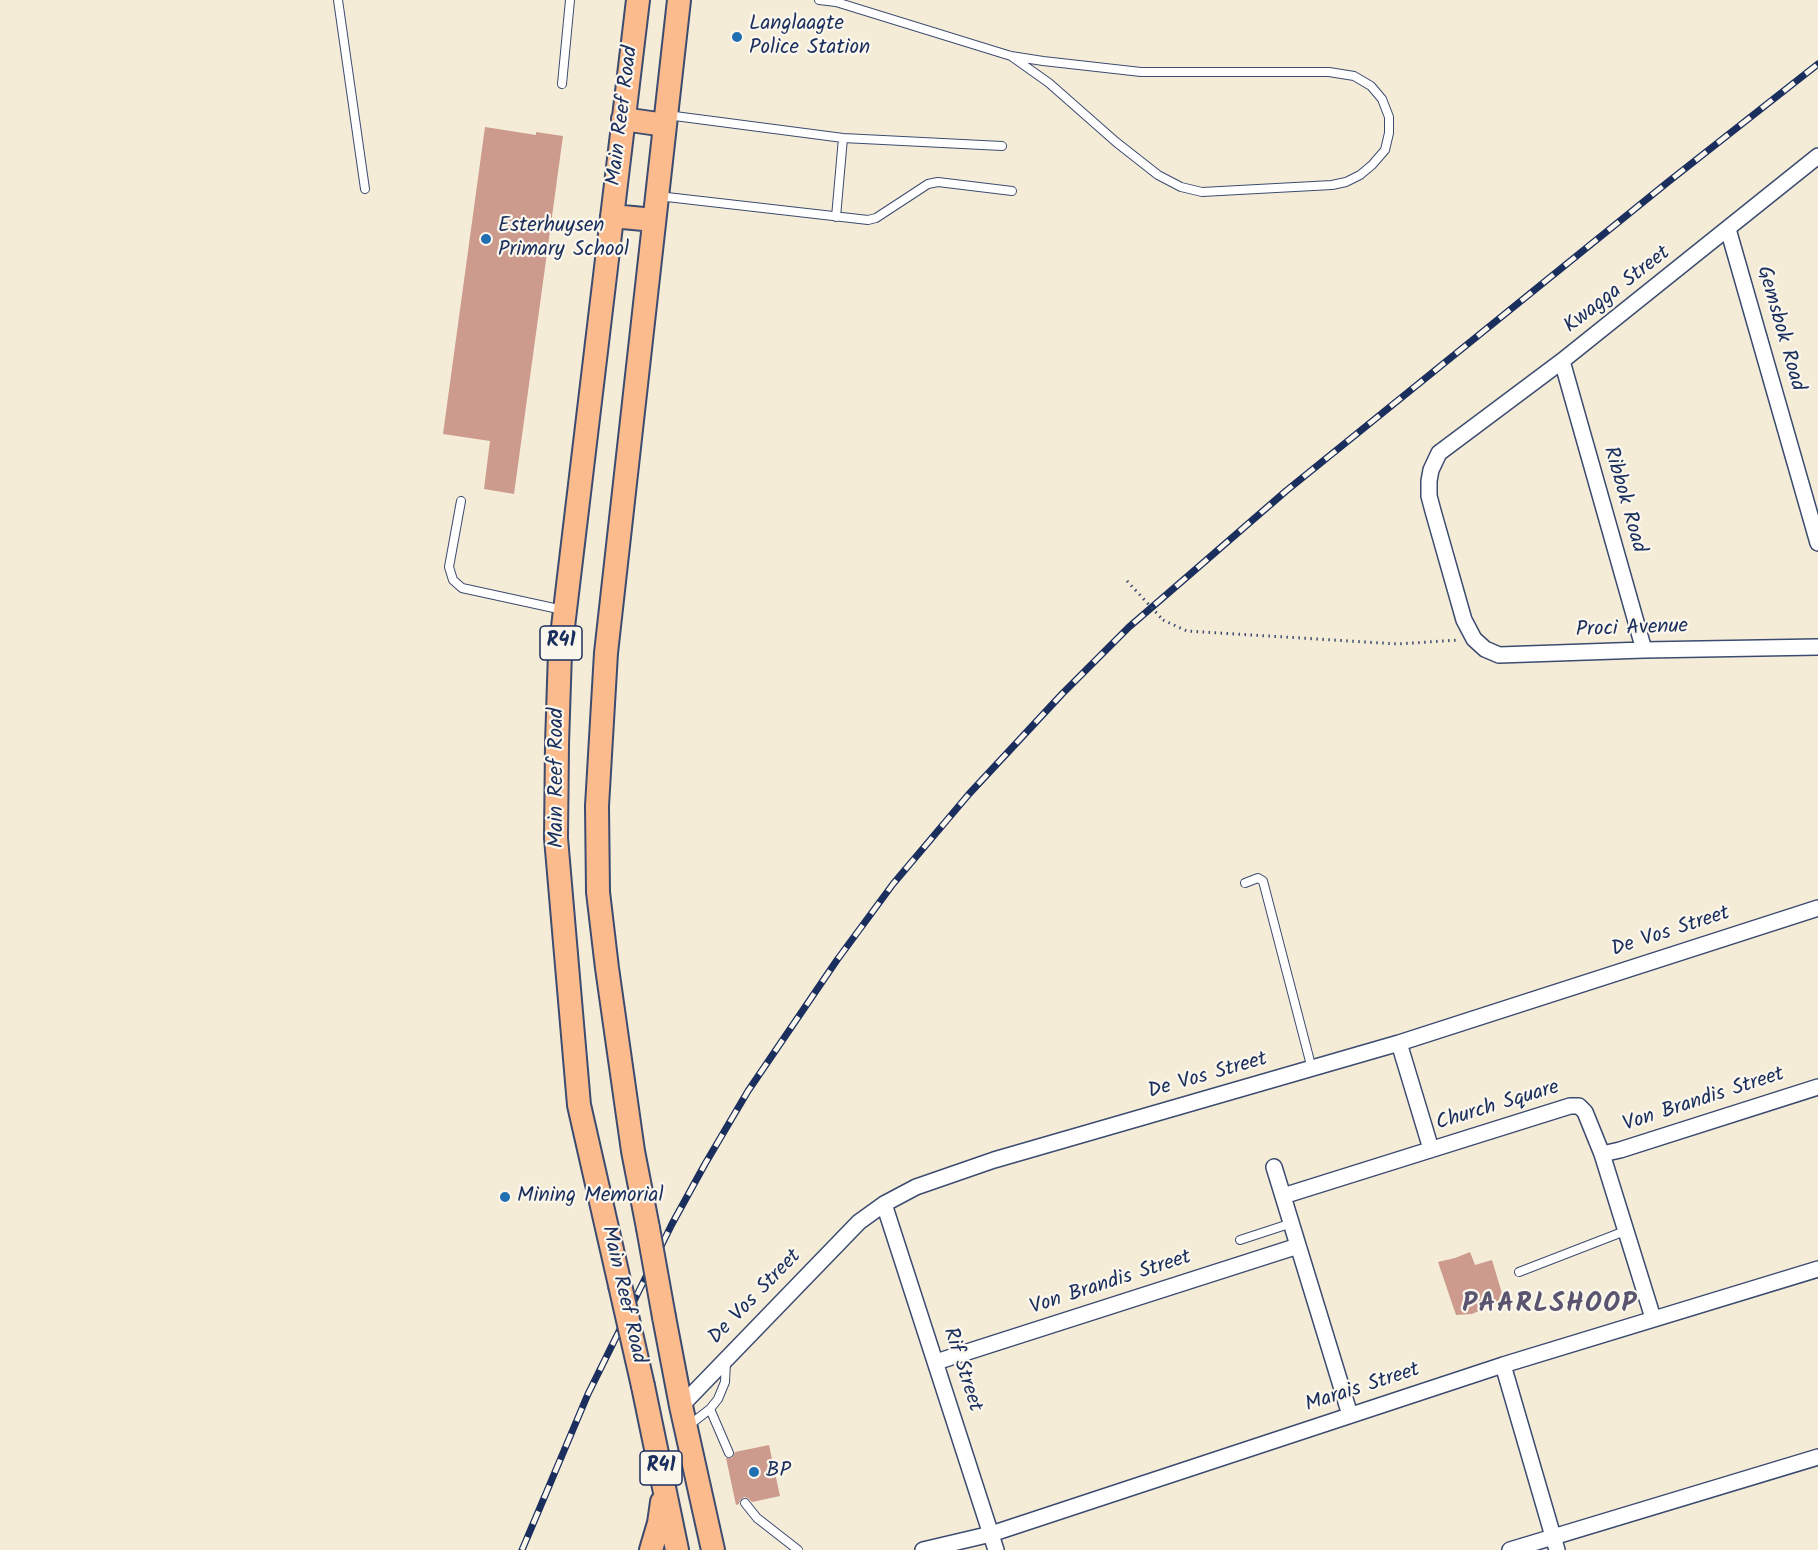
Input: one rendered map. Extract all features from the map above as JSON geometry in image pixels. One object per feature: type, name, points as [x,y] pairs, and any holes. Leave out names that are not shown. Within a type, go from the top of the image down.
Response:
[{"type":"main road","name":"Main Reef Road","points":[[638,0],[565,610],[560,664],[556,838],[579,1105],[643,1386],[677,1550]]},
{"type":"main road","name":"Main Reef Road","points":[[679,0],[606,653],[597,806],[598,892],[633,1151],[683,1417],[713,1550]]},
{"type":"main road","points":[[624,119],[665,120]]},
{"type":"main road","points":[[612,216],[654,220]]},
{"type":"main road","points":[[651,1550],[659,1523],[664,1485]]},
{"type":"street","name":"Kwagga Street","points":[[1439,453],[1562,361],[1818,156]]},
{"type":"street","name":"Gemsbok Road","points":[[1728,230],[1818,543]]},
{"type":"street","name":"Ribbok Road","points":[[1562,361],[1644,650]]},
{"type":"street","name":"Proci Avenue","points":[[1439,453],[1431,470],[1430,496],[1464,620],[1474,639],[1485,649],[1499,655],[1818,647]]},
{"type":"street","name":"De Vos Street","points":[[683,1417],[726,1359],[859,1222],[884,1204],[916,1187],[994,1160],[1399,1043],[1818,908]]},
{"type":"street","points":[[1399,1043],[1431,1149]]},
{"type":"street","name":"Von Brandis Street","points":[[1602,1154],[1818,1087]]},
{"type":"street","name":"Church Square","points":[[1283,1196],[1575,1106],[1582,1108],[1602,1154],[1653,1318]]},
{"type":"street","points":[[1274,1167],[1350,1415]]},
{"type":"street","name":"Rif Street","points":[[884,1204],[996,1550]]},
{"type":"street","name":"Von Brandis Street","points":[[936,1362],[1298,1246]]},
{"type":"street","name":"Marais Street","points":[[923,1550],[991,1534],[1503,1365],[1818,1269]]},
{"type":"street","points":[[1503,1365],[1555,1543]]},
{"type":"street","points":[[1509,1550],[1555,1543],[1818,1457]]},
{"type":"lane","points":[[338,0],[365,189]]},
{"type":"lane","points":[[562,84],[570,0]]},
{"type":"lane","points":[[819,0],[836,2],[1011,56],[1141,72],[1329,72],[1354,76],[1371,86],[1382,99],[1389,117],[1389,133],[1385,150],[1372,165],[1360,175],[1346,182],[1332,185],[1202,192],[1181,188],[1158,175],[1048,83],[1011,56]]},
{"type":"lane","points":[[665,120],[843,138],[1002,146]]},
{"type":"lane","points":[[836,217],[843,138]]},
{"type":"lane","points":[[657,196],[867,220],[876,218],[928,184],[938,182],[1012,190]]},
{"type":"lane","points":[[461,501],[449,567],[453,580],[462,588],[565,610]]},
{"type":"lane","points":[[1245,883],[1258,878],[1263,881],[1312,1069]]},
{"type":"lane","points":[[1240,1240],[1292,1223]]},
{"type":"lane","points":[[1519,1272],[1625,1231]]},
{"type":"lane","points":[[683,1417],[710,1409],[718,1399],[725,1382],[726,1359]]},
{"type":"lane","points":[[710,1409],[729,1453]]},
{"type":"lane","points":[[745,1503],[757,1518],[798,1550]]},
{"type":"path","points":[[1127,581],[1163,620],[1186,631],[1398,644],[1474,639]]},
{"type":"building","name":"Esterhuysen Primary School","points":[[485,127],[536,135],[536,132],[563,136],[514,494],[484,489],[490,441],[443,434]]},
{"type":"building","points":[[1470,1252],[1475,1265],[1492,1260],[1504,1300],[1472,1314],[1456,1315],[1438,1262]]},
{"type":"building","points":[[769,1445],[780,1496],[752,1502],[744,1497],[736,1505],[726,1458],[732,1458],[735,1452]]},
{"type":"railway","points":[[522,1550],[588,1394],[672,1224],[748,1091],[837,960],[893,884],[969,794],[1062,694],[1129,627],[1286,491],[1668,182],[1818,64]]},
{"type":"place","name":"Langlaagte Police Station","points":[[737,37]]},
{"type":"place","name":"Esterhuysen Primary School","points":[[486,239]]},
{"type":"place","name":"Mining Memorial","points":[[505,1197]]},
{"type":"place","name":"BP","points":[[754,1472]]},
{"type":"district","name":"PAARLSHOOP","points":[[1550,1306]]}]
